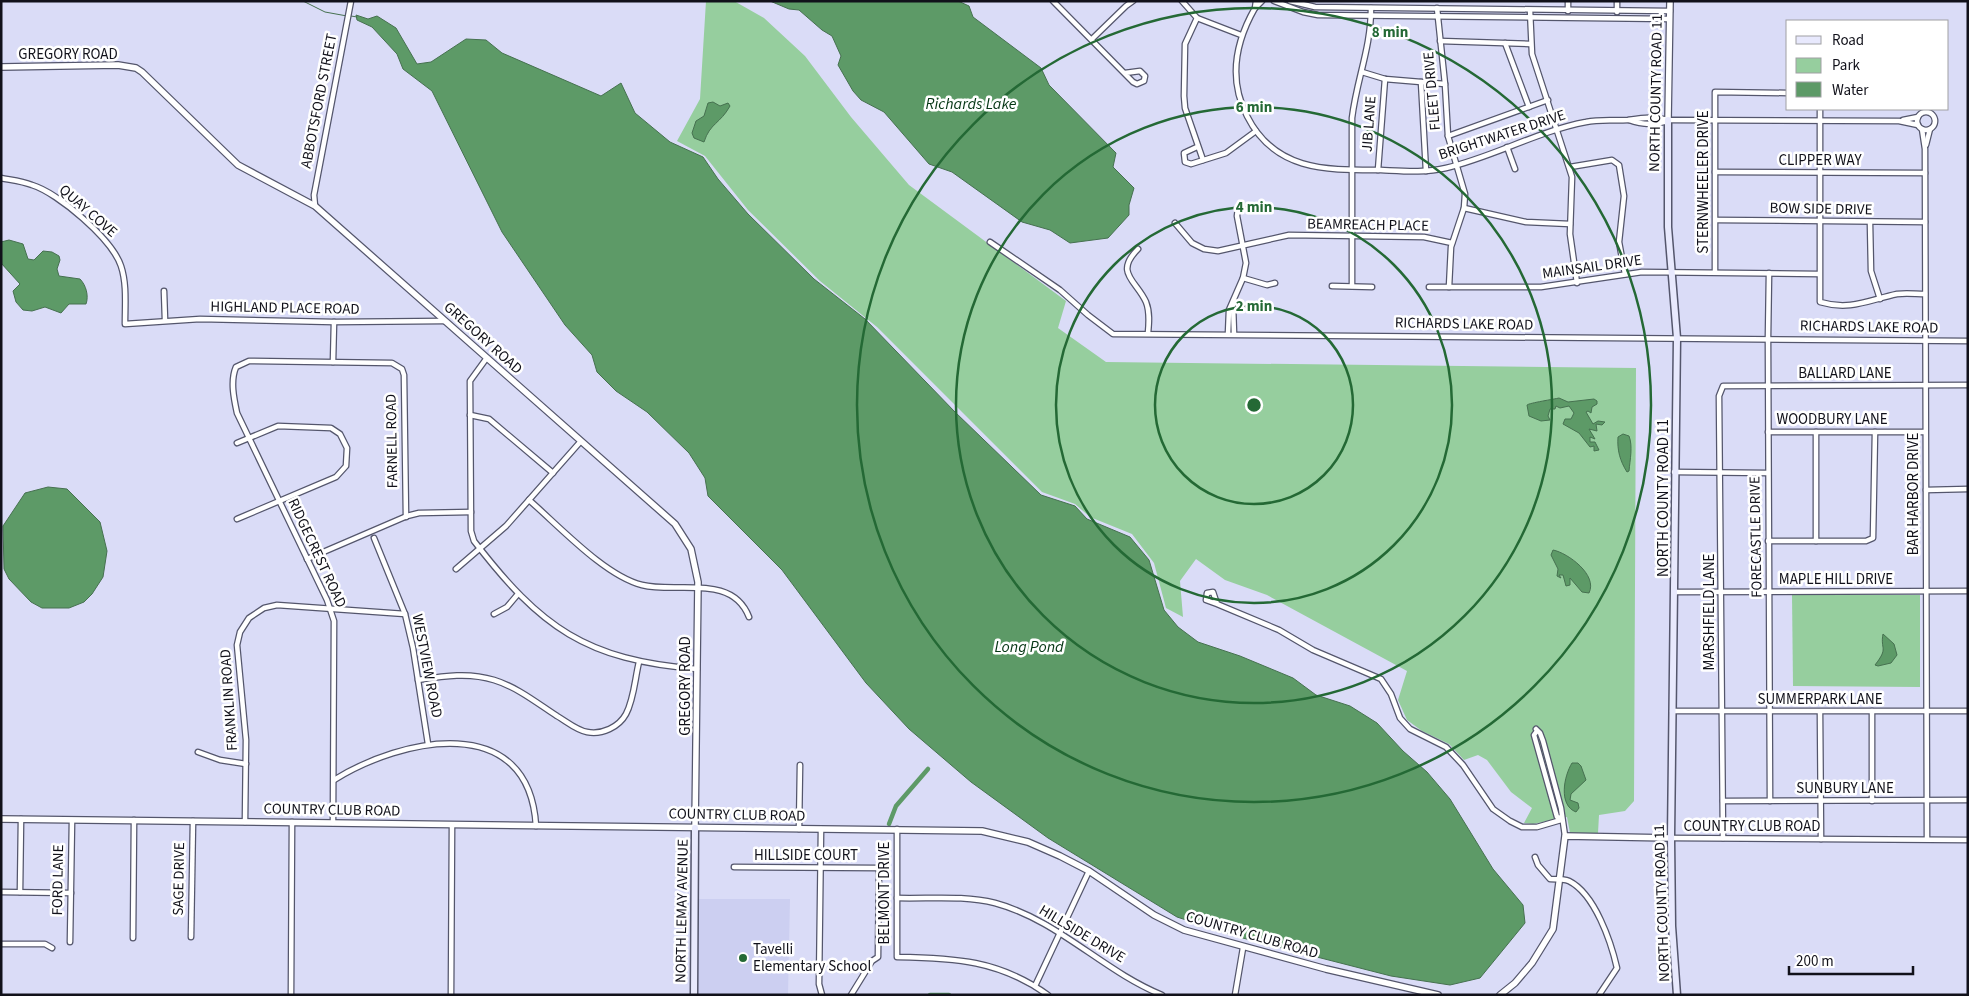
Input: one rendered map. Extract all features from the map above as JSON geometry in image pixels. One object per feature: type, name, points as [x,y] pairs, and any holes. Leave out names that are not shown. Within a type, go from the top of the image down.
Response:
[{"type":"main road","name":"NORTH COUNTY ROAD 11","points":[[1668,120],[1668,227],[1677,338],[1671,838],[1672,926],[1677,995]]},
{"type":"main road","name":"NORTH LEMAY AVENUE","points":[[694,995],[695,828]]},
{"type":"street","name":"ABBOTSFORD STREET","points":[[315,206],[314,195],[351,1]]},
{"type":"street","points":[[1053,1],[1125,73]]},
{"type":"street","points":[[1092,39],[1133,1]]},
{"type":"street","points":[[1182,1],[1197,18],[1241,35]]},
{"type":"street","points":[[1255,8],[1256,1]]},
{"type":"street","points":[[1255,8],[1262,1]]},
{"type":"street","points":[[1274,1],[1303,12],[1371,16],[1670,19]]},
{"type":"street","points":[[1290,1],[1315,7],[1670,11]]},
{"type":"street","points":[[1493,1],[1493,9]]},
{"type":"street","points":[[1568,1],[1568,18]]},
{"type":"street","points":[[1617,1],[1617,18]]},
{"type":"street","name":"NORTH COUNTY ROAD 11","points":[[1668,120],[1670,1]]},
{"type":"street","name":"BRIGHTWATER DRIVE","points":[[1255,8],[1241,35],[1236,60],[1236,86],[1243,110],[1256,131],[1278,152],[1300,164],[1326,170],[1426,170],[1457,164],[1589,121],[1628,120],[1638,124],[1659,124],[1668,120],[1899,121],[1918,117]]},
{"type":"street","points":[[1352,286],[1352,118],[1371,35],[1372,8]]},
{"type":"street","name":"FLEET DRIVE","points":[[1437,8],[1446,84],[1448,136],[1464,187],[1464,208],[1452,243],[1449,287]]},
{"type":"street","points":[[1530,10],[1530,44],[1570,167],[1573,182],[1570,224],[1577,283]]},
{"type":"street","points":[[1197,18],[1185,44],[1184,96],[1197,147],[1203,160]]},
{"type":"street","points":[[1440,41],[1530,44]]},
{"type":"street","points":[[1505,43],[1529,107]]},
{"type":"street","name":"GREGORY ROAD","points":[[1,67],[118,65],[136,68],[238,165],[315,206],[486,359],[676,524],[691,549],[697,571],[695,828]]},
{"type":"street","points":[[1362,72],[1385,79],[1446,84]]},
{"type":"street","name":"JIB LANE","points":[[1378,170],[1385,79]]},
{"type":"street","points":[[1421,82],[1426,170]]},
{"type":"street","name":"STERNWHEELER DRIVE","points":[[1715,272],[1715,92],[1786,93]]},
{"type":"street","points":[[1448,136],[1548,100]]},
{"type":"street","points":[[1820,110],[1820,302],[1830,305],[1864,305],[1899,294],[1925,294]]},
{"type":"street","points":[[1925,113],[1932,116],[1934,122],[1930,129],[1922,129],[1918,125],[1918,117],[1925,113]]},
{"type":"street","name":"BRIGHTWATER DRIVE","points":[[1899,121],[1918,125]]},
{"type":"street","name":"BAR HARBOR DRIVE","points":[[1922,129],[1925,149],[1927,839]]},
{"type":"street","name":"BAR HARBOR DRIVE","points":[[1925,149],[1930,129]]},
{"type":"street","points":[[1197,147],[1184,153],[1184,160],[1188,164],[1226,153],[1256,131]]},
{"type":"street","points":[[1508,147],[1515,169]]},
{"type":"street","points":[[1570,167],[1606,160],[1617,163],[1624,196],[1619,242],[1626,274]]},
{"type":"street","name":"CLIPPER WAY","points":[[1715,172],[1925,173]]},
{"type":"street","name":"QUAY COVE","points":[[1,178],[32,185],[48,192],[103,237],[117,257],[123,273],[125,324]]},
{"type":"street","points":[[1231,334],[1233,305],[1243,278],[1246,263],[1237,216],[1238,208]]},
{"type":"street","points":[[1464,208],[1526,222],[1570,224]]},
{"type":"street","name":"BOW SIDE DRIVE","points":[[1716,220],[1925,222]]},
{"type":"street","points":[[1870,222],[1871,271],[1880,299]]},
{"type":"street","name":"BEAMREACH PLACE","points":[[1175,224],[1187,239],[1204,249],[1218,252],[1283,236],[1424,237],[1452,243]]},
{"type":"street","name":"RICHARDS LAKE ROAD","points":[[990,242],[1060,290],[1088,316],[1113,334],[1968,341]]},
{"type":"street","points":[[1138,249],[1129,259],[1128,272],[1131,282],[1146,303],[1148,334]]},
{"type":"street","name":"MAINSAIL DRIVE","points":[[1429,287],[1524,288],[1577,283],[1626,274],[1673,272],[1819,274]]},
{"type":"street","name":"FORECASTLE DRIVE","points":[[1769,273],[1768,541],[1770,591],[1770,801]]},
{"type":"street","points":[[1243,278],[1267,285],[1275,283]]},
{"type":"street","points":[[1332,286],[1372,286]]},
{"type":"street","points":[[164,290],[165,320]]},
{"type":"street","name":"HIGHLAND PLACE ROAD","points":[[125,324],[165,320],[444,321]]},
{"type":"street","points":[[333,362],[334,322]]},
{"type":"street","points":[[486,359],[470,381],[471,532],[474,541],[518,594],[538,613],[571,636],[588,645],[639,662],[697,669]]},
{"type":"street","name":"RIDGECREST ROAD","points":[[333,362],[249,361],[239,364],[234,375],[235,403],[249,438],[331,609],[334,621],[333,823]]},
{"type":"street","name":"FARNELL ROAD","points":[[333,362],[392,363],[400,367],[404,374],[406,516]]},
{"type":"street","name":"BALLARD LANE","points":[[1723,386],[1968,385]]},
{"type":"street","name":"MARSHFIELD LANE","points":[[1723,386],[1719,396],[1723,838]]},
{"type":"street","points":[[470,415],[489,419],[553,473]]},
{"type":"street","points":[[237,443],[278,426],[323,426],[340,434],[344,440],[348,455],[346,466],[336,477],[237,519]]},
{"type":"street","name":"WOODBURY LANE","points":[[1768,432],[1925,432]]},
{"type":"street","points":[[1816,432],[1816,541]]},
{"type":"street","points":[[1768,541],[1866,541],[1873,538],[1875,432]]},
{"type":"street","points":[[456,569],[506,526],[581,441]]},
{"type":"street","points":[[1674,472],[1768,473]]},
{"type":"street","points":[[1926,490],[1968,490]]},
{"type":"street","points":[[529,500],[605,566],[626,579],[656,588],[714,588],[731,595],[745,608],[749,617]]},
{"type":"street","points":[[307,559],[406,516],[419,513],[471,512]]},
{"type":"street","name":"WESTVIEW ROAD","points":[[374,538],[405,614],[428,744]]},
{"type":"street","name":"MAPLE HILL DRIVE","points":[[1674,592],[1968,591]]},
{"type":"street","points":[[494,614],[507,607],[518,594]]},
{"type":"street","points":[[1217,604],[1279,630],[1313,650],[1381,679],[1391,694],[1400,718],[1410,729],[1446,747],[1463,765],[1493,809],[1510,821],[1522,827],[1537,827],[1561,819]]},
{"type":"street","name":"FRANKLIN ROAD","points":[[245,822],[246,764],[237,645],[244,624],[249,618],[264,608],[277,605],[405,614]]},
{"type":"street","points":[[418,680],[456,675],[474,675],[494,680],[514,688],[571,725],[586,732],[598,732],[617,725],[627,712],[639,662]]},
{"type":"street","name":"SUMMERPARK LANE","points":[[1672,711],[1968,711]]},
{"type":"street","points":[[1872,711],[1872,800]]},
{"type":"street","points":[[1820,712],[1821,839]]},
{"type":"street","points":[[1500,995],[1515,983],[1546,942],[1553,929],[1560,880],[1565,836],[1561,819],[1561,808],[1543,741],[1537,730]]},
{"type":"street","points":[[334,780],[378,757],[404,749],[428,744],[468,744],[501,757],[521,776],[532,795],[536,826]]},
{"type":"street","points":[[198,752],[220,760],[246,764]]},
{"type":"street","points":[[800,765],[800,829]]},
{"type":"street","name":"SUNBURY LANE","points":[[1723,801],[1968,800]]},
{"type":"street","name":"COUNTRY CLUB ROAD","points":[[1,819],[968,830],[999,834],[1050,850],[1089,871],[1165,922],[1191,933],[1243,948],[1438,995]]},
{"type":"street","points":[[20,892],[21,819]]},
{"type":"street","name":"FORD LANE","points":[[70,942],[72,820]]},
{"type":"street","points":[[133,938],[134,820]]},
{"type":"street","name":"SAGE DRIVE","points":[[191,938],[193,821]]},
{"type":"street","points":[[291,995],[292,822]]},
{"type":"street","points":[[451,995],[452,824]]},
{"type":"street","points":[[821,829],[819,984],[822,995]]},
{"type":"street","name":"BELMONT DRIVE","points":[[896,830],[897,957],[947,958],[980,962],[1006,971],[1035,986]]},
{"type":"street","name":"COUNTRY CLUB ROAD","points":[[1565,836],[1968,840]]},
{"type":"street","points":[[1535,857],[1538,865],[1550,879],[1568,880],[1580,890],[1597,912],[1616,968],[1599,995]]},
{"type":"street","name":"HILLSIDE COURT","points":[[734,867],[879,868],[878,957],[872,961],[851,995]]},
{"type":"street","points":[[1048,995],[1035,986],[1089,871]]},
{"type":"street","points":[[1,892],[70,893]]},
{"type":"street","name":"HILLSIDE DRIVE","points":[[897,898],[985,901],[1016,910],[1060,932],[1140,984],[1162,995]]},
{"type":"street","points":[[1,944],[45,944],[52,948]]},
{"type":"street","points":[[1236,995],[1243,948]]},
{"type":"shaded area","name":"Tavelli Elementary School","points":[[698,899],[790,899],[788,995],[696,995]]},
{"type":"green space","points":[[706,1],[734,1],[764,18],[805,56],[851,117],[909,185],[1066,301],[1058,328],[1106,362],[1636,368],[1634,801],[1625,811],[1599,815],[1598,833],[1570,833],[1567,817],[1533,824],[1524,823],[1532,808],[1511,792],[1487,760],[1478,755],[1464,760],[1449,744],[1422,731],[1407,720],[1398,700],[1407,671],[1267,595],[1225,580],[1196,559],[1180,581],[1183,617],[1166,608],[1154,563],[1132,534],[1090,517],[1075,504],[1042,492],[877,327],[820,281],[748,210],[705,156],[677,141],[700,99]]},
{"type":"green space","points":[[1792,595],[1920,595],[1920,687],[1793,686]]},
{"type":"water","name":"Richards Lake","points":[[770,1],[958,1],[969,6],[973,17],[1041,68],[1049,85],[1116,153],[1113,167],[1134,188],[1129,205],[1129,215],[1108,238],[1070,243],[1050,230],[1022,222],[952,172],[929,164],[884,112],[861,100],[853,91],[838,65],[841,56],[832,36],[799,10],[789,9]]},
{"type":"water","name":"Long Pond","points":[[356,15],[368,19],[377,16],[396,28],[417,64],[431,62],[466,39],[486,40],[502,53],[601,96],[621,83],[635,113],[670,142],[703,157],[718,179],[748,214],[814,279],[865,319],[955,412],[1041,495],[1075,506],[1087,519],[1130,537],[1149,560],[1164,610],[1178,627],[1198,642],[1240,656],[1293,678],[1316,695],[1350,706],[1377,723],[1403,751],[1427,772],[1450,799],[1493,869],[1523,905],[1525,923],[1480,978],[1450,985],[1391,976],[1235,936],[1177,917],[1048,838],[971,782],[909,729],[866,683],[782,570],[708,496],[705,478],[689,453],[647,412],[616,391],[597,372],[592,355],[565,325],[502,232],[432,91],[403,69],[397,54],[372,27],[357,20]]},
{"type":"water","points":[[713,102],[720,106],[728,103],[730,106],[723,117],[709,131],[704,142],[694,138],[692,133],[696,121],[704,116],[708,103]]},
{"type":"water","points":[[9,240],[23,244],[28,259],[34,260],[43,251],[52,252],[59,256],[60,260],[57,269],[59,276],[80,279],[86,291],[86,304],[69,304],[61,313],[45,307],[32,311],[23,310],[16,302],[13,291],[20,284],[1,263],[1,242]]},
{"type":"water","points":[[1559,398],[1568,402],[1594,399],[1597,401],[1597,404],[1592,407],[1591,413],[1586,412],[1593,424],[1598,421],[1605,422],[1602,425],[1596,424],[1597,431],[1589,429],[1595,439],[1590,437],[1590,442],[1595,442],[1599,450],[1594,451],[1594,446],[1590,447],[1579,433],[1563,424],[1565,419],[1571,419],[1574,413],[1569,406],[1560,408],[1556,406],[1555,409],[1550,409],[1548,416],[1550,420],[1541,421],[1529,416],[1527,405]]},
{"type":"water","points":[[1623,434],[1629,436],[1631,444],[1629,471],[1627,472],[1621,460],[1618,446],[1618,437]]},
{"type":"water","points":[[48,487],[67,489],[100,522],[107,551],[103,577],[92,594],[84,602],[69,608],[42,608],[31,602],[9,579],[4,569],[3,526],[25,493]]},
{"type":"water","points":[[1553,550],[1566,555],[1586,572],[1591,586],[1589,593],[1582,592],[1570,578],[1570,585],[1566,586],[1563,575],[1559,575],[1561,578],[1557,576],[1558,569],[1551,555]]},
{"type":"water","points":[[1883,634],[1894,644],[1897,655],[1891,663],[1878,666],[1875,665],[1883,652]]},
{"type":"water","points":[[1572,763],[1578,763],[1581,766],[1586,780],[1571,794],[1570,800],[1578,803],[1579,808],[1576,812],[1567,803],[1564,790]]},
{"type":"waterway","points":[[303,1],[325,12],[347,16]]},
{"type":"waterway","points":[[351,16],[357,17]]},
{"type":"waterway","points":[[889,824],[896,806],[928,769]]},
{"type":"waterway","points":[[930,995],[949,995]]},
{"type":"place","name":"Tavelli Elementary School","points":[[743,958]]}]
